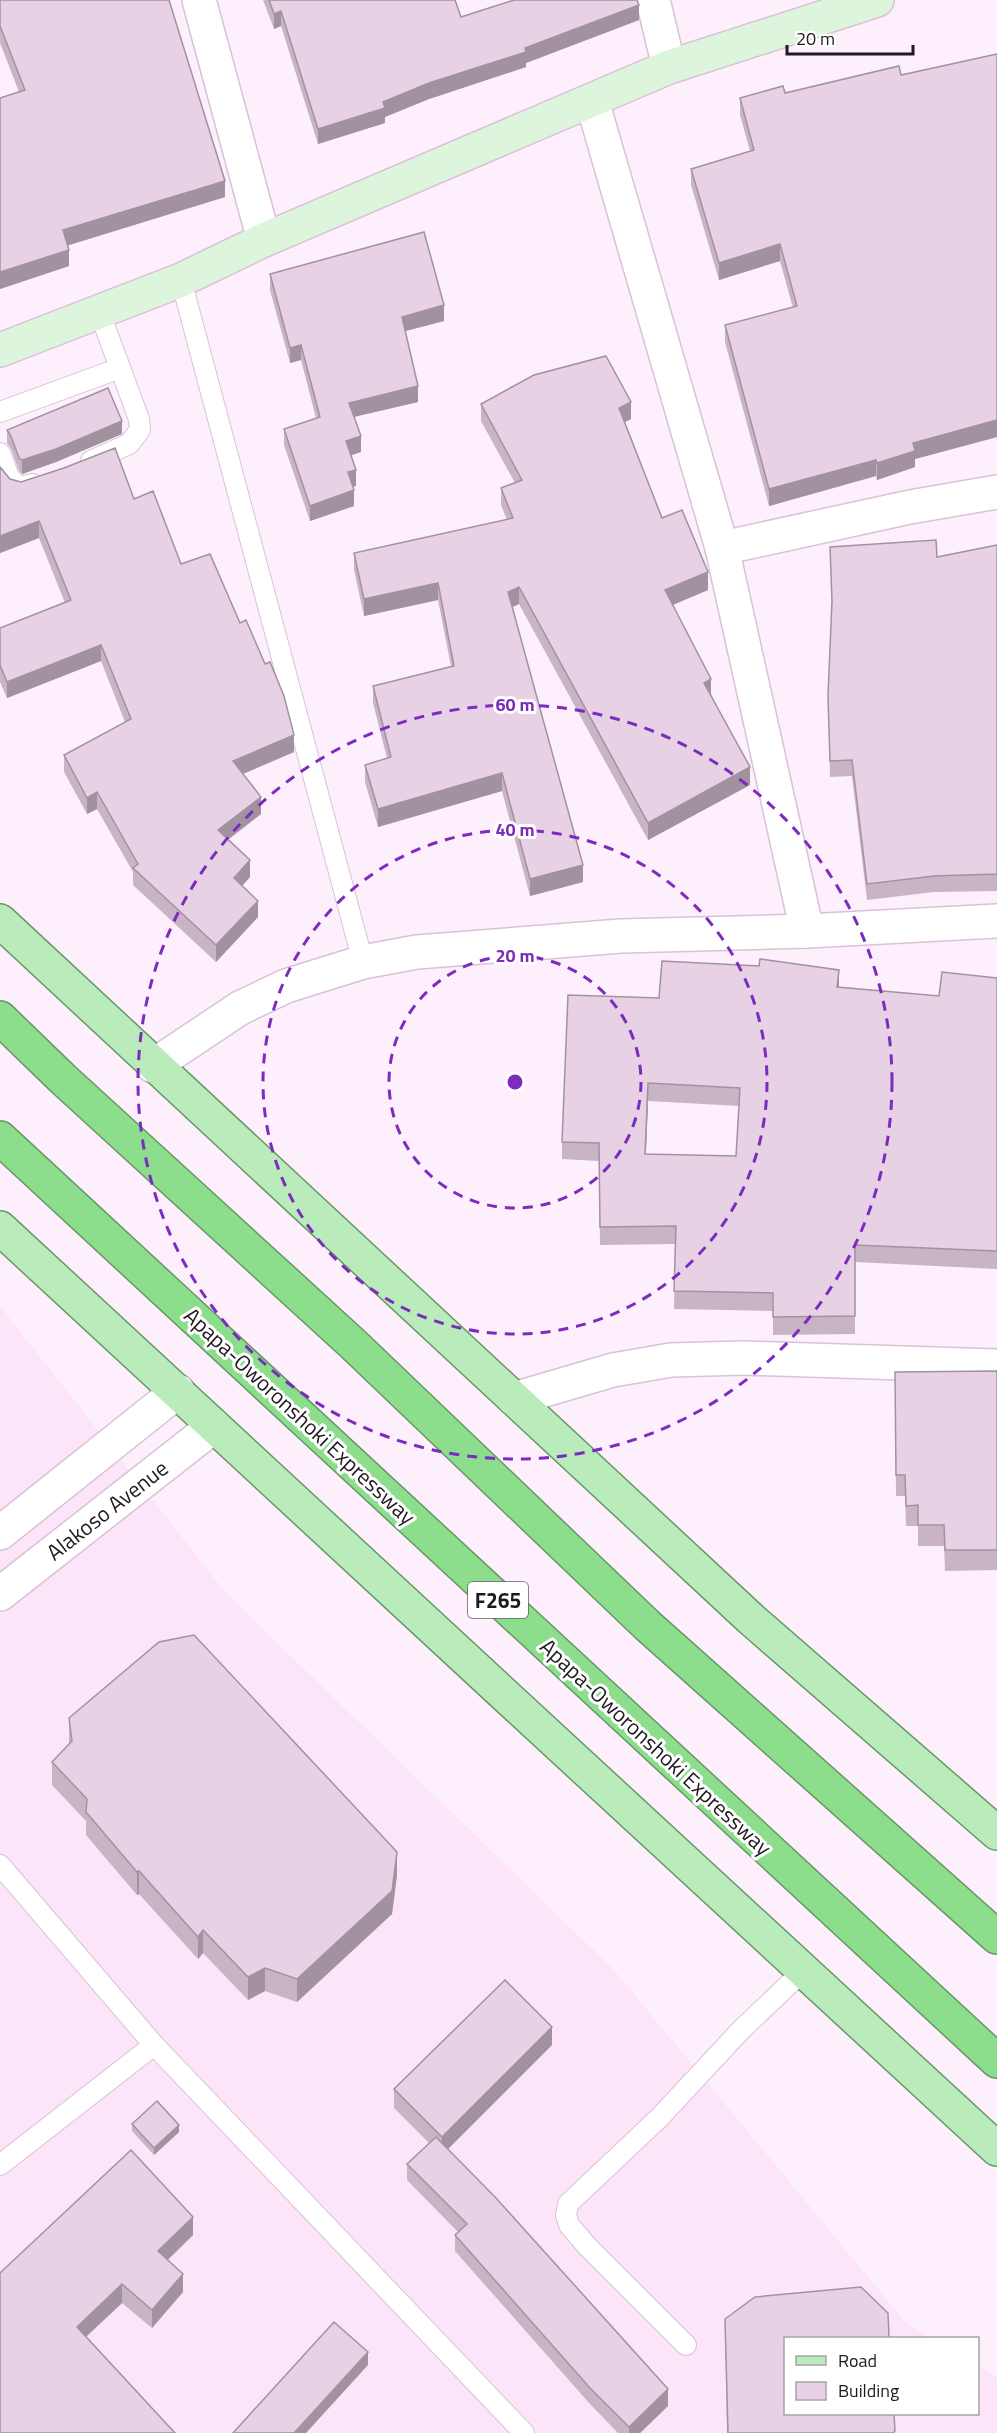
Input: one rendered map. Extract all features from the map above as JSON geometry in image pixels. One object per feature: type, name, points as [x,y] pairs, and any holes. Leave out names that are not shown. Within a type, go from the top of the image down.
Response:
[{"type":"highway","points":[[0,1018],[63,1079],[353,1344],[648,1626],[997,1937]]},
{"type":"highway","name":"Apapa-Oworonshoki Expressway","points":[[0,1138],[997,2061]]},
{"type":"main road","points":[[0,350],[181,280],[264,240],[669,67],[877,0]]},
{"type":"main road","points":[[0,921],[153,1066],[751,1620],[997,1833]]},
{"type":"main road","points":[[0,1228],[997,2149]]},
{"type":"street","points":[[199,0],[264,240]]},
{"type":"street","points":[[653,0],[669,67]]},
{"type":"street","points":[[592,101],[722,548],[807,930]]},
{"type":"street","points":[[722,548],[910,507],[997,492]]},
{"type":"street","points":[[153,1066],[240,1008],[286,986],[363,962],[417,952],[621,936],[997,921]]},
{"type":"street","points":[[514,1399],[613,1370],[671,1360],[743,1358],[997,1366]]},
{"type":"street","points":[[0,1533],[178,1391]]},
{"type":"street","name":"Alakoso Avenue","points":[[0,1594],[214,1426]]},
{"type":"lane","points":[[181,280],[363,962]]},
{"type":"lane","points":[[78,466],[129,444],[140,430],[139,419],[99,311]]},
{"type":"lane","points":[[0,412],[120,368]]},
{"type":"lane","points":[[0,453],[9,477],[18,487],[34,484],[56,475]]},
{"type":"lane","points":[[0,1865],[154,2045],[524,2433]]},
{"type":"lane","points":[[686,2345],[569,2225],[566,2215],[568,2204],[660,2116],[741,2031],[804,1971]]},
{"type":"lane","points":[[0,2165],[154,2045]]},
{"type":"shaded area","points":[[0,1306],[225,1592],[614,1970],[907,2324],[929,2337],[784,2337],[784,2415],[979,2415],[979,2367],[997,2377],[997,2433],[0,2433]]},
{"type":"building","points":[[0,0],[169,0],[225,181],[63,230],[69,250],[0,272],[0,98],[25,90],[0,26]]},
{"type":"building","points":[[269,0],[455,0],[461,17],[514,0],[637,0],[639,5],[525,48],[526,52],[429,83],[383,102],[385,108],[318,129],[281,11],[274,14]]},
{"type":"building","points":[[997,54],[997,420],[913,443],[915,451],[877,463],[876,460],[769,489],[725,325],[797,306],[780,244],[719,263],[691,169],[754,150],[740,98],[783,86],[785,93],[899,66],[901,75]]},
{"type":"building","points":[[424,232],[444,305],[402,317],[418,386],[349,403],[361,436],[346,441],[356,470],[348,472],[354,490],[310,506],[284,429],[320,417],[301,345],[290,348],[270,274]]},
{"type":"building","points":[[606,356],[631,402],[619,408],[662,518],[682,510],[708,572],[665,590],[711,679],[704,683],[750,767],[648,823],[519,587],[508,592],[583,865],[530,879],[502,773],[378,809],[365,765],[391,757],[373,686],[454,666],[438,583],[364,599],[354,553],[513,518],[501,488],[522,480],[481,404],[534,375]]},
{"type":"building","points":[[108,388],[122,421],[56,449],[22,460],[19,458],[7,430]]},
{"type":"building","points":[[115,448],[134,499],[153,491],[181,564],[210,554],[240,623],[246,620],[265,664],[270,662],[284,696],[294,735],[233,761],[261,797],[218,830],[250,860],[234,878],[258,901],[216,945],[133,868],[138,864],[97,792],[87,798],[64,755],[131,719],[101,645],[7,682],[0,665],[0,628],[71,600],[39,521],[0,536],[0,467],[10,479],[21,482]]},
{"type":"building","points":[[936,540],[937,557],[997,545],[997,874],[934,876],[867,884],[852,760],[830,761],[828,696],[832,601],[830,547]]},
{"type":"building","points":[[760,959],[839,970],[837,987],[939,996],[942,972],[997,978],[997,1251],[855,1245],[855,1316],[773,1317],[773,1293],[674,1291],[676,1226],[600,1227],[599,1143],[562,1142],[568,995],[659,998],[662,961],[759,966]],"holes":[[[648,1083],[740,1088],[736,1156],[645,1154]]]},
{"type":"building","points":[[997,1371],[997,1550],[945,1550],[944,1525],[918,1525],[918,1505],[906,1506],[905,1475],[896,1475],[895,1372]]},
{"type":"building","points":[[194,1635],[397,1852],[392,1891],[297,1979],[265,1968],[248,1977],[203,1930],[198,1937],[139,1871],[137,1872],[86,1812],[87,1799],[52,1762],[72,1741],[69,1718],[159,1642]]},
{"type":"building","points":[[505,1980],[552,2027],[442,2137],[394,2089]]},
{"type":"building","points":[[157,2101],[179,2125],[154,2148],[132,2124]]},
{"type":"building","points":[[436,2137],[496,2198],[668,2389],[629,2427],[590,2388],[455,2235],[467,2224],[407,2164]]},
{"type":"building","points":[[131,2150],[193,2217],[158,2251],[183,2274],[152,2310],[122,2284],[77,2327],[175,2433],[0,2433],[0,2273]]},
{"type":"building","points":[[861,2287],[888,2313],[889,2337],[784,2337],[784,2415],[894,2415],[895,2431],[893,2433],[728,2433],[725,2319],[755,2297]]},
{"type":"building","points":[[334,2322],[368,2352],[294,2433],[233,2433]]}]
